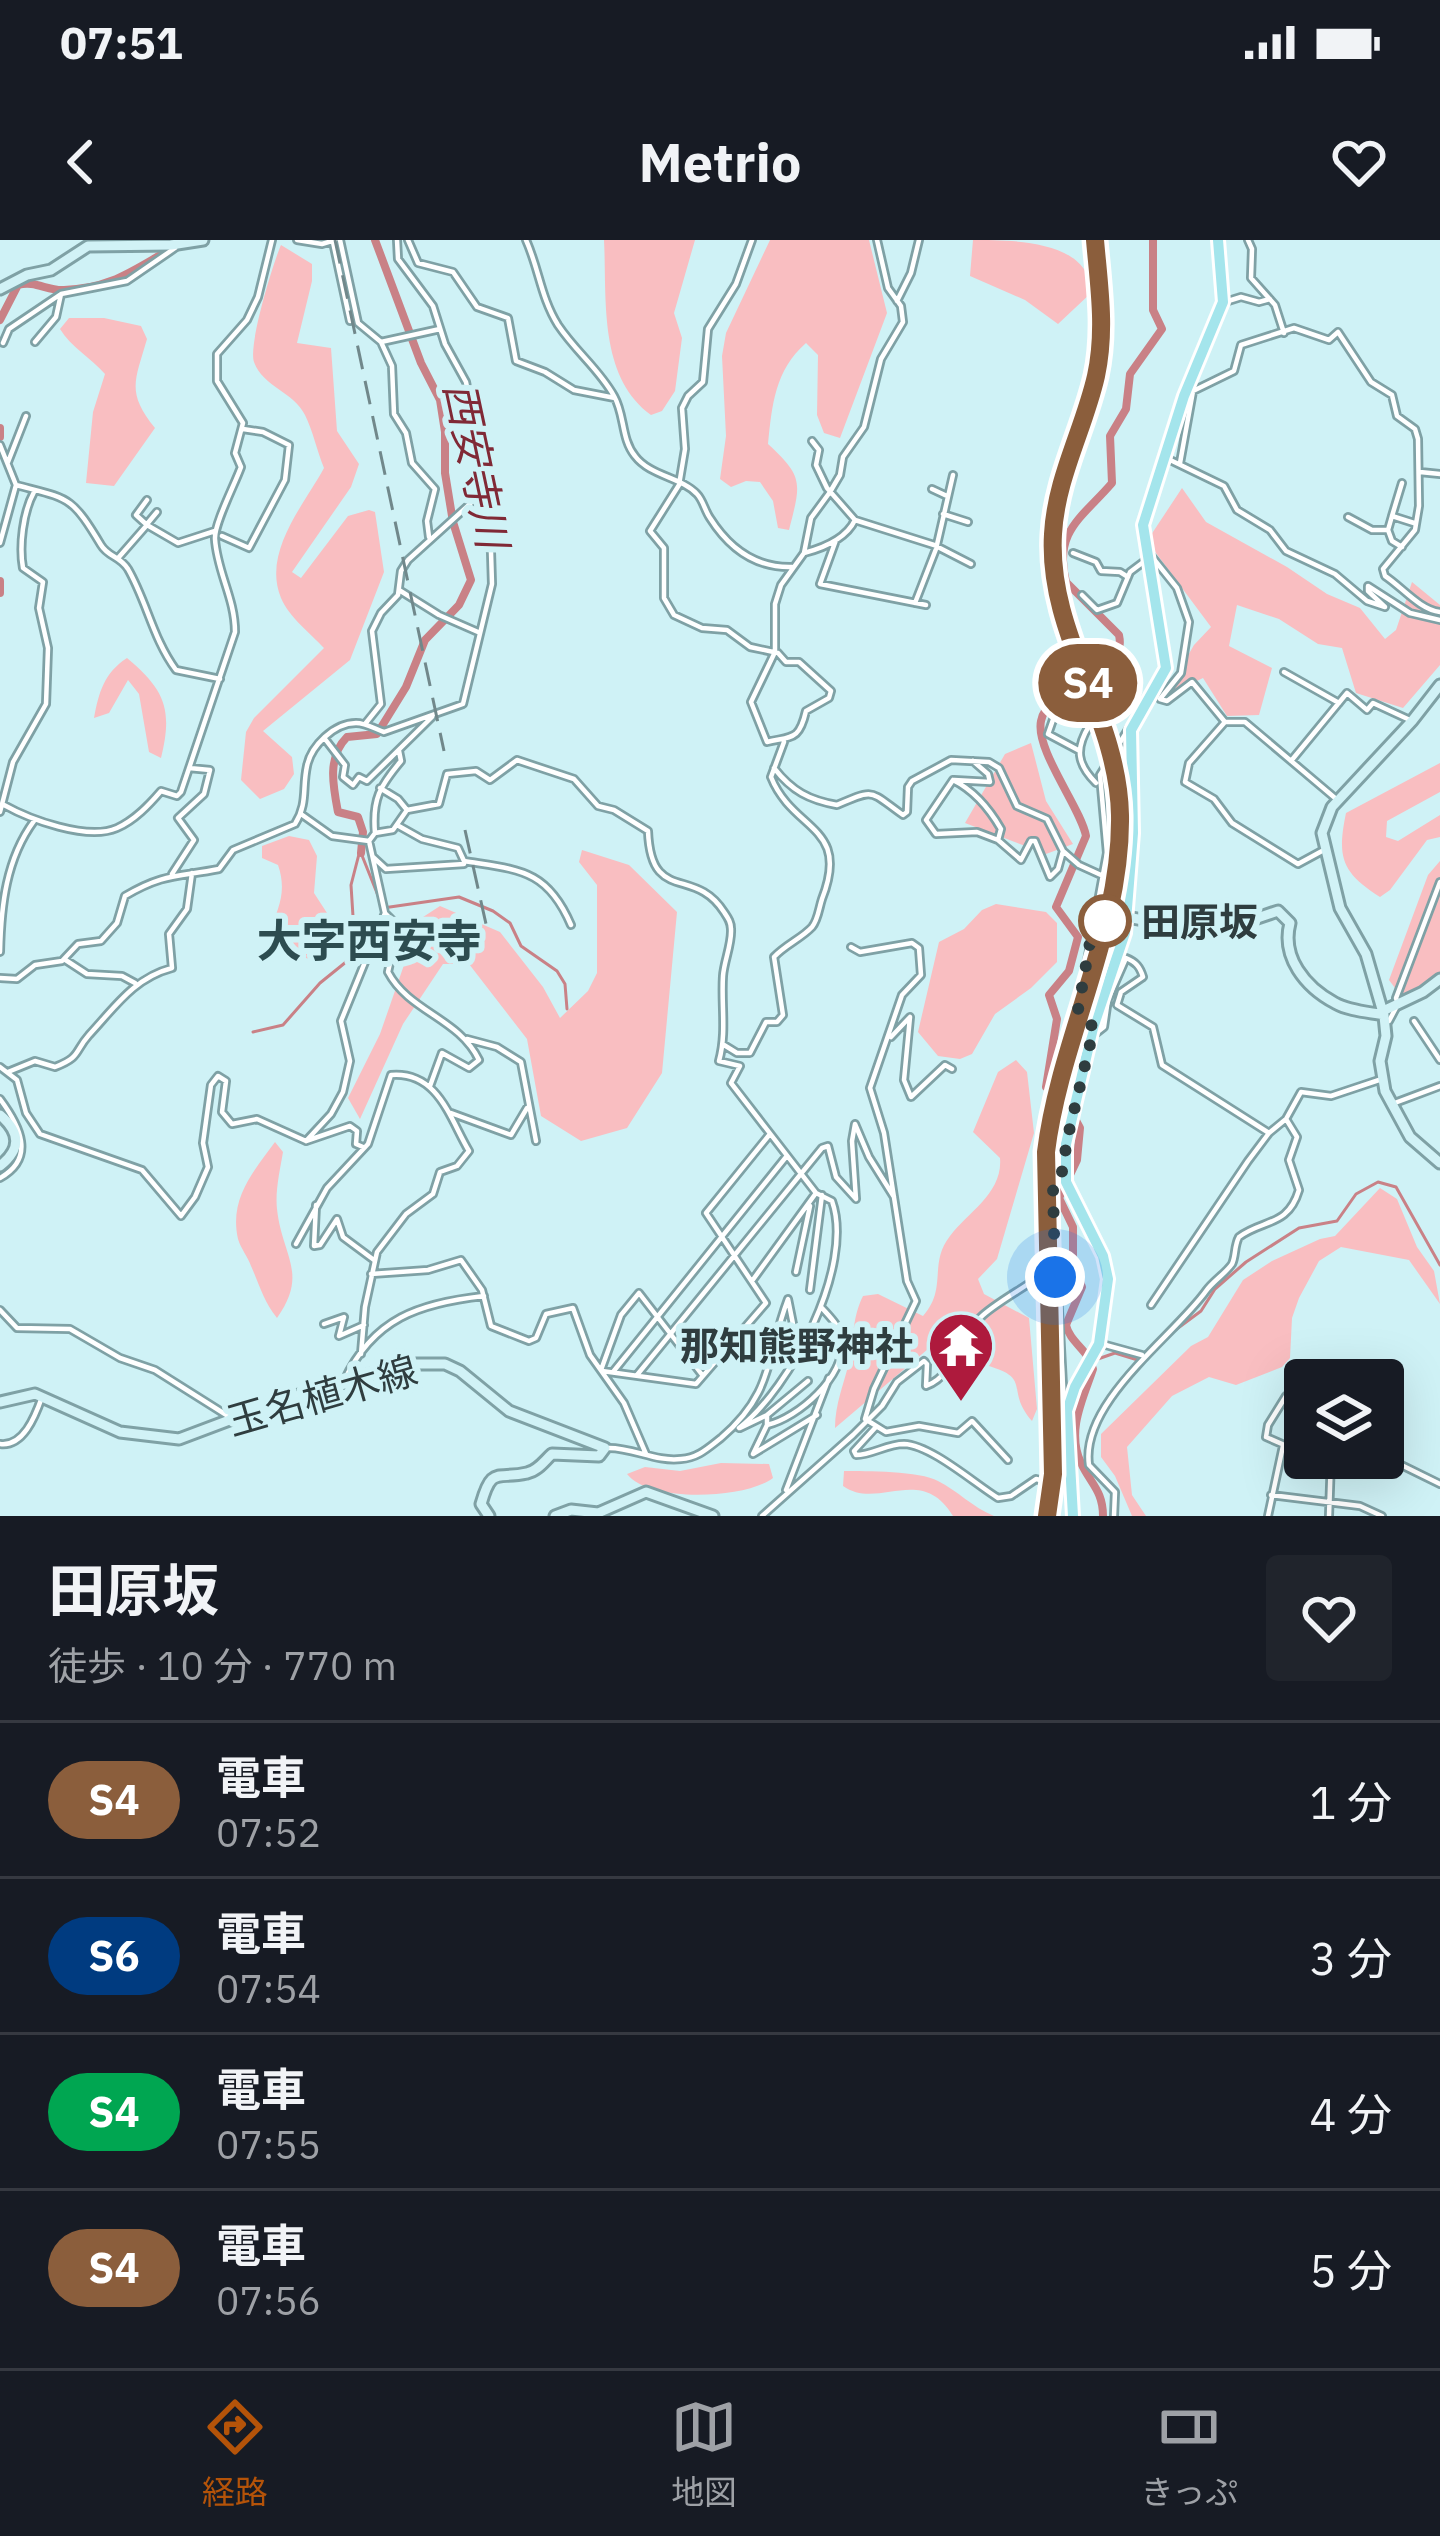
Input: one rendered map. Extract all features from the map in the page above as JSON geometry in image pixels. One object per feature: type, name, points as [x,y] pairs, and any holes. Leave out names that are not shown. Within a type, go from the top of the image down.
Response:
[{"type":"main road","points":[[0,289],[27,275],[51,270],[88,246],[203,240]]},
{"type":"main road","points":[[1073,1516],[1067,1482],[1067,1412],[1097,1348],[1106,1310],[1107,1268],[1066,1176],[1073,1111],[1092,1032],[1122,948],[1127,916],[1133,832],[1130,741],[1136,716],[1166,668],[1166,645],[1145,555],[1143,525],[1184,396],[1223,302],[1218,240]]},
{"type":"main road","points":[[1440,685],[1338,800],[1324,823],[1324,850],[1340,908],[1366,954],[1384,1018],[1382,1079],[1410,1137],[1440,1163]]},
{"type":"main road","points":[[1127,916],[1159,923],[1180,917],[1231,927],[1278,911],[1290,923],[1288,956],[1301,975],[1341,1006],[1384,1018]]},
{"type":"main road","points":[[1384,1018],[1440,979]]},
{"type":"main road","points":[[0,1115],[10,1124],[18,1144],[0,1166]]},
{"type":"main road","name":"玉名植木線","points":[[42,1397],[120,1432],[179,1438],[285,1399],[406,1364],[445,1364],[509,1411],[605,1448]]},
{"type":"main road","points":[[0,1402],[29,1393],[42,1397]]},
{"type":"main road","points":[[489,1516],[481,1504],[488,1483],[499,1474],[533,1472],[552,1454],[599,1456],[605,1448]]},
{"type":"main road","points":[[555,1516],[571,1510],[598,1513],[646,1492],[713,1516]]},
{"type":"street","points":[[4,805],[34,821],[89,830],[117,828],[141,814],[161,791],[179,795],[231,652],[235,610],[221,576],[217,533],[241,467],[235,454],[243,429],[239,412],[217,381],[217,354],[243,326],[258,297],[272,240]]},
{"type":"street","points":[[297,240],[336,241]]},
{"type":"street","points":[[0,978],[17,979],[35,965],[64,959],[78,944],[97,943],[117,922],[125,896],[172,874],[219,869],[233,850],[271,831],[290,828],[307,800],[308,761],[324,738],[347,724],[365,724],[384,732],[461,706],[466,700],[491,584],[491,552],[481,518],[490,472],[466,382],[445,344],[433,306],[398,259],[397,240]]},
{"type":"street","points":[[408,240],[418,263],[454,272],[477,307],[508,318],[516,362],[545,372],[574,390],[616,398]]},
{"type":"street","points":[[526,240],[537,265],[542,297],[582,360],[596,369],[616,398],[631,451],[640,463],[694,491],[732,546],[766,564],[792,567]]},
{"type":"street","points":[[724,1045],[737,1053],[750,1053],[766,1022],[777,1022],[783,1015],[774,957],[812,927],[832,873],[828,848],[802,814],[783,800],[771,778],[784,742],[804,724],[806,711],[832,694],[800,662],[786,662],[775,652],[750,647],[720,628],[702,628],[674,615],[666,604],[664,548],[650,531],[679,485],[686,448],[682,408],[703,382],[708,329],[736,284],[752,240]]},
{"type":"street","points":[[804,553],[811,518],[864,427],[881,359],[903,322],[888,288],[877,240]]},
{"type":"street","points":[[897,301],[919,240]]},
{"type":"street","points":[[1248,240],[1251,278],[1270,299],[1284,333]]},
{"type":"street","points":[[336,241],[350,321]]},
{"type":"street","points":[[336,241],[358,323],[381,342],[393,369],[394,414],[406,434],[412,463],[435,489],[427,521],[429,537]]},
{"type":"street","points":[[3,343],[9,328],[61,294],[127,281],[175,245]]},
{"type":"street","points":[[35,342],[56,317],[61,294]]},
{"type":"street","points":[[1223,302],[1241,297],[1259,302],[1270,299]]},
{"type":"street","points":[[1180,463],[1193,392],[1234,371],[1244,344],[1302,328],[1329,340],[1339,333],[1371,382],[1392,395],[1397,416],[1414,429],[1420,472],[1415,530],[1383,569],[1384,576],[1440,616]]},
{"type":"street","points":[[381,342],[441,329]]},
{"type":"street","points":[[8,461],[26,416]]},
{"type":"street","points":[[147,500],[136,517],[178,543],[217,533],[249,548],[286,476],[289,445],[263,432],[243,429]]},
{"type":"street","points":[[812,441],[819,450],[816,465],[830,492],[856,520],[934,545],[971,564]]},
{"type":"street","points":[[0,445],[16,485],[0,543]]},
{"type":"street","points":[[1164,457],[1224,486],[1237,509],[1270,530],[1286,550],[1346,580],[1367,601],[1385,607],[1367,591],[1368,586],[1410,614],[1440,616]]},
{"type":"street","points":[[365,724],[381,704],[372,631],[399,590],[401,571],[429,537],[470,504],[490,472]]},
{"type":"street","points":[[1420,472],[1440,474]]},
{"type":"street","points":[[915,603],[929,571],[953,475]]},
{"type":"street","points":[[1402,483],[1388,530],[1392,541],[1404,548]]},
{"type":"street","points":[[16,485],[34,493]]},
{"type":"street","points":[[932,489],[947,496]]},
{"type":"street","points":[[0,812],[5,780],[46,704],[48,648],[39,608],[44,587],[23,568],[21,556],[26,509],[34,493],[56,494],[78,507],[103,550],[119,557],[147,609],[160,648],[176,670],[220,680]]},
{"type":"street","points":[[119,557],[157,512]]},
{"type":"street","points":[[943,514],[968,522]]},
{"type":"street","points":[[1392,516],[1414,523]]},
{"type":"street","points":[[1348,518],[1372,530],[1388,530]]},
{"type":"street","points":[[784,742],[763,740],[752,711],[752,692],[770,668],[775,652],[775,604],[804,553],[836,540],[856,520]]},
{"type":"street","points":[[836,540],[820,584],[926,605]]},
{"type":"street","points":[[1072,553],[1096,562],[1101,571],[1128,577]]},
{"type":"street","points":[[1082,595],[1097,610],[1117,603],[1145,555],[1177,587],[1187,615],[1181,673],[1160,699],[1167,701],[1192,682],[1225,722]]},
{"type":"street","points":[[399,590],[478,632]]},
{"type":"street","points":[[1166,668],[1183,663]]},
{"type":"street","points":[[1284,672],[1339,703]]},
{"type":"street","points":[[1291,761],[1347,693],[1367,710],[1373,704],[1412,721]]},
{"type":"street","points":[[367,781],[436,713]]},
{"type":"street","points":[[1055,714],[1048,734],[1078,750]]},
{"type":"street","points":[[1136,716],[1102,766],[1098,785],[1108,841],[1078,1010],[1092,1032],[1104,1027],[1117,975],[1126,958],[1130,960],[1143,977],[1121,992],[1118,1004],[1153,1027],[1162,1065],[1269,1133]]},
{"type":"street","points":[[1324,850],[1298,864],[1232,823],[1214,799],[1185,782],[1189,763],[1225,722],[1245,722],[1338,800]]},
{"type":"street","points":[[1089,726],[1078,750],[1082,768],[1098,785]]},
{"type":"street","points":[[324,738],[345,765],[343,777],[353,785],[359,777],[367,781],[398,799],[407,810]]},
{"type":"street","points":[[400,751],[400,760],[379,788],[373,810],[375,833],[369,841],[385,913],[398,926],[387,968],[404,997],[448,1022],[479,1061],[469,1067],[442,1053],[430,1086]]},
{"type":"street","points":[[375,833],[383,834],[397,825],[407,810],[439,804],[447,773],[476,771],[490,780],[517,760],[574,779],[598,806],[648,830],[649,857],[659,873],[712,897],[730,921],[722,984],[724,1045],[719,1061],[740,1066],[730,1083],[801,1174],[835,1206],[821,1308],[799,1354],[753,1416],[694,1457],[671,1460],[626,1448],[605,1448]]},
{"type":"street","points":[[774,768],[795,791],[817,801],[837,805],[860,792],[871,792],[903,815],[912,781],[951,760],[989,762],[998,768],[1018,806],[1047,819],[1063,851],[1101,875]]},
{"type":"street","points":[[953,780],[990,782],[973,761]]},
{"type":"street","points":[[172,874],[194,840],[178,818],[204,794],[210,770],[189,768]]},
{"type":"street","points":[[953,780],[928,816],[929,830],[936,834],[970,831],[998,840],[1021,860],[1030,841],[1036,841],[1050,877],[1063,851]]},
{"type":"street","points":[[953,780],[976,794],[997,821],[998,840]]},
{"type":"street","points":[[301,814],[332,836],[369,841]]},
{"type":"street","points":[[0,952],[6,887],[16,849],[34,821]]},
{"type":"street","points":[[397,825],[422,839],[458,848],[464,861],[524,871],[543,881],[571,925]]},
{"type":"street","points":[[372,854],[386,869],[464,864]]},
{"type":"street","points":[[8,1072],[35,1061],[55,1067],[76,1058],[88,1036],[135,983],[172,968],[170,934],[188,909],[192,873]]},
{"type":"street","points":[[1398,1004],[1396,998],[1440,882]]},
{"type":"street","points":[[306,1141],[331,1114],[343,1092],[350,1061],[340,1021],[385,913]]},
{"type":"street","points":[[850,947],[860,952],[905,942],[921,954],[920,978],[902,994],[870,1088],[884,1133],[907,1281],[916,1300],[874,1389],[867,1420]]},
{"type":"street","points":[[64,959],[86,974],[122,976],[135,983]]},
{"type":"street","points":[[887,1041],[910,1017],[904,1080],[911,1097],[945,1065],[952,1069]]},
{"type":"street","points":[[1414,1021],[1440,1060]]},
{"type":"street","points":[[462,1037],[497,1047],[521,1062],[536,1141]]},
{"type":"street","points":[[0,1066],[19,1083],[26,1113],[40,1134],[142,1170],[181,1216],[208,1167],[202,1143],[212,1085],[218,1076],[226,1081],[221,1112],[232,1124],[257,1119],[306,1141],[350,1126],[358,1131],[356,1144],[363,1147]]},
{"type":"street","points":[[296,1244],[316,1205],[373,1134],[391,1075],[430,1086],[451,1113],[469,1151],[457,1166],[440,1172],[433,1194],[406,1214],[384,1240],[370,1274],[362,1354]]},
{"type":"street","points":[[1150,1305],[1269,1133],[1286,1119],[1304,1091],[1331,1096],[1382,1079]]},
{"type":"street","points":[[1392,1104],[1440,1086]]},
{"type":"street","points":[[0,1099],[20,1130],[22,1148],[21,1160],[0,1178]]},
{"type":"street","points":[[451,1113],[511,1135],[527,1108]]},
{"type":"street","points":[[1114,1516],[1115,1492],[1089,1465],[1088,1449],[1101,1418],[1142,1355],[1199,1304],[1204,1292],[1234,1261],[1234,1245],[1241,1235],[1270,1226],[1292,1207],[1299,1190],[1289,1160],[1297,1137],[1286,1119]]},
{"type":"street","points":[[638,1375],[819,1150],[828,1146],[836,1178],[856,1199],[855,1124],[895,1197]]},
{"type":"street","points":[[601,1370],[696,1384],[767,1302],[706,1213],[770,1134]]},
{"type":"street","points":[[613,1372],[787,1156]]},
{"type":"street","points":[[1066,1176],[1053,1187],[1053,1200],[1061,1394],[1067,1412]]},
{"type":"street","points":[[752,1281],[819,1194]]},
{"type":"street","points":[[810,1290],[819,1194]]},
{"type":"street","points":[[796,1272],[811,1201]]},
{"type":"street","points":[[316,1205],[314,1246],[320,1245],[337,1219],[343,1238],[374,1260]]},
{"type":"street","points":[[370,1274],[428,1270],[461,1260],[484,1296],[491,1326],[529,1341],[536,1338],[546,1314],[573,1307],[590,1355],[624,1403],[646,1454]]},
{"type":"street","points":[[762,1516],[882,1406],[897,1382],[924,1361],[926,1386],[935,1382],[967,1344],[983,1315],[1037,1278]]},
{"type":"street","points":[[601,1370],[621,1315],[639,1293],[704,1376]]},
{"type":"street","points":[[343,1383],[384,1328],[408,1311],[484,1296]]},
{"type":"street","points":[[736,1427],[768,1373],[788,1299],[799,1354]]},
{"type":"street","points":[[786,1491],[842,1351],[842,1337],[821,1308]]},
{"type":"street","points":[[0,1310],[2,1321],[22,1329],[70,1329],[120,1358],[155,1370],[233,1419]]},
{"type":"street","points":[[324,1324],[344,1317],[339,1336],[364,1325]]},
{"type":"street","points":[[1097,1348],[1142,1355]]},
{"type":"street","points":[[767,1425],[799,1407],[829,1378]]},
{"type":"street","points":[[736,1427],[767,1415],[805,1383],[799,1407]]},
{"type":"street","points":[[0,1444],[12,1445],[21,1439],[42,1397]]},
{"type":"street","points":[[1268,1516],[1283,1445],[1267,1439],[1268,1425],[1284,1399]]},
{"type":"street","points":[[767,1415],[753,1454],[817,1415]]},
{"type":"street","points":[[867,1420],[886,1432],[934,1427],[958,1433],[972,1421],[1008,1460]]},
{"type":"street","points":[[875,1429],[854,1451],[856,1456],[899,1444],[916,1446],[998,1498],[1016,1494],[1036,1479],[1049,1481]]},
{"type":"street","points":[[1404,1466],[1440,1484]]},
{"type":"street","points":[[1329,1516],[1331,1479]]},
{"type":"street","points":[[1271,1495],[1360,1506],[1382,1516]]},
{"type":"shaded area","points":[[604,240],[695,240],[674,313],[682,338],[675,391],[662,411],[651,415],[634,399],[614,358],[606,311]]},
{"type":"shaded area","points":[[770,240],[869,240],[887,313],[840,438],[824,433],[817,415],[818,355],[806,343],[781,377],[768,444],[794,473],[797,491],[789,530],[778,528],[773,501],[760,482],[731,487],[720,479],[726,436],[722,356],[726,333]]},
{"type":"shaded area","points":[[973,240],[1028,243],[1064,253],[1088,276],[1091,293],[1058,324],[1025,300],[970,276]]},
{"type":"shaded area","points":[[281,245],[312,264],[297,343],[331,348],[337,431],[359,464],[351,487],[292,572],[301,578],[348,516],[369,510],[375,512],[384,572],[350,660],[263,731],[292,757],[294,774],[284,789],[260,799],[241,780],[246,732],[254,718],[324,648],[289,612],[277,581],[281,546],[324,468],[300,407],[264,378],[254,362],[258,322]]},
{"type":"shaded area","points":[[69,318],[104,318],[141,326],[147,339],[136,386],[140,405],[155,428],[114,486],[86,483],[93,412],[105,374],[60,329]]},
{"type":"shaded area","points":[[1182,488],[1206,522],[1327,594],[1360,608],[1385,639],[1396,630],[1412,582],[1440,605],[1440,665],[1403,708],[1356,693],[1342,648],[1318,644],[1279,619],[1237,605],[1229,646],[1272,668],[1259,715],[1227,716],[1203,678],[1164,697],[1194,645],[1211,627],[1147,541]]},
{"type":"shaded area","points":[[127,658],[150,680],[163,702],[166,726],[161,758],[149,752],[139,694],[128,680],[109,713],[94,718],[104,684]]},
{"type":"shaded area","points":[[1031,743],[1046,801],[1073,844],[1046,854],[965,823],[1005,754]]},
{"type":"shaded area","points":[[1440,763],[1440,792],[1387,821],[1386,837],[1398,841],[1440,815],[1440,837],[1427,840],[1380,897],[1357,880],[1345,862],[1346,813]]},
{"type":"shaded area","points":[[289,836],[309,840],[317,856],[314,893],[327,913],[329,947],[313,960],[285,952],[269,932],[282,883],[278,865],[262,858],[262,846]]},
{"type":"shaded area","points":[[582,850],[629,865],[677,912],[662,1073],[627,1128],[581,1141],[541,1116],[527,1039],[469,964],[443,964],[403,1024],[360,1119],[348,1098],[380,1034],[420,919],[440,906],[500,932],[543,987],[560,1018],[588,991],[597,973],[597,885],[579,862]]},
{"type":"shaded area","points":[[1440,861],[1440,975],[1401,996],[1389,980],[1428,875]]},
{"type":"shaded area","points":[[996,904],[1046,912],[1057,923],[1057,962],[995,1014],[972,1054],[960,1059],[938,1056],[918,1032],[939,942]]},
{"type":"shaded area","points":[[1016,1060],[1027,1072],[1034,1133],[997,1259],[978,1279],[984,1294],[1029,1318],[1037,1409],[1032,1421],[1009,1375],[985,1365],[961,1385],[928,1349],[835,1428],[863,1296],[878,1294],[923,1316],[935,1296],[944,1246],[996,1182],[1000,1158],[973,1132],[998,1072]]},
{"type":"shaded area","points":[[275,1142],[283,1152],[277,1209],[292,1276],[277,1318],[239,1243],[236,1225],[245,1187]]},
{"type":"shaded area","points":[[1380,1188],[1397,1199],[1417,1247],[1434,1271],[1440,1304],[1409,1260],[1341,1247],[1319,1261],[1292,1318],[1290,1358],[1284,1359],[1282,1367],[1236,1385],[1209,1377],[1172,1396],[1127,1447],[1132,1495],[1146,1516],[1132,1516],[1101,1457],[1101,1434],[1191,1346],[1208,1337],[1243,1280],[1272,1261],[1335,1236]]},
{"type":"shaded area","points":[[721,1463],[769,1464],[773,1478],[741,1490],[698,1495],[655,1490],[627,1474],[645,1467],[680,1471]]},
{"type":"shaded area","points":[[844,1471],[930,1478],[994,1516],[953,1516],[927,1492],[856,1492],[843,1486]]},
{"type":"waterway","name":"西安寺川","points":[[361,853],[363,832],[358,817],[338,812],[333,782],[336,754],[347,737],[377,734],[406,687],[425,640],[459,605],[471,580],[453,522],[440,400],[421,363],[375,240]]},
{"type":"waterway","points":[[1103,1516],[1099,1494],[1081,1463],[1075,1439],[1093,1369],[1066,1325],[1082,1287],[1073,1262],[1073,1227],[1059,1198],[1077,1160],[1080,1128],[1066,1102],[1046,1087],[1057,1019],[1049,995],[1069,971],[1078,937],[1056,907],[1086,836],[1051,763],[1041,721],[1058,697],[1101,672],[1119,651],[1119,635],[1066,582],[1064,550],[1073,526],[1112,483],[1110,436],[1126,409],[1130,374],[1162,329],[1153,310],[1153,240]]},
{"type":"waterway","points":[[0,320],[18,285],[64,290],[94,286],[120,278],[169,250]]},
{"type":"waterway","points":[[0,428],[0,437]]},
{"type":"waterway","points":[[0,581],[0,593]]},
{"type":"waterway","points":[[361,853],[383,908],[459,897],[510,923],[521,946],[557,971],[565,984],[567,1009]]},
{"type":"waterway","points":[[253,1032],[283,1025],[346,962],[354,932],[351,885],[359,854]]},
{"type":"waterway","points":[[1170,1334],[1201,1311],[1215,1289],[1246,1262],[1299,1228],[1337,1221],[1356,1194],[1378,1182],[1396,1187],[1440,1265]]},
{"type":"waterway","points":[[1095,1360],[1115,1353],[1141,1361]]},
{"type":"tunnel","points":[[1086,402],[1092,404]]},
{"type":"tunnel","points":[[1037,1278],[1055,1277]]},
{"type":"tunnel","points":[[1049,1482],[1063,1482]]},
{"type":"railway","points":[[335,240],[444,751]]},
{"type":"railway","points":[[1047,1516],[1053,1474],[1046,1152],[1053,1110],[1111,901],[1120,815],[1108,745],[1061,612],[1052,543],[1063,479],[1099,359],[1101,308],[1095,240]]},
{"type":"railway","points":[[465,830],[486,924]]},
{"type":"train","name":"S4","points":[[1047,1516],[1053,1474],[1046,1152],[1054,1100],[1105,921],[1120,814],[1106,730],[1060,614],[1052,549],[1058,495],[1100,355],[1102,310],[1095,240]]},
{"type":"place","name":"田原坂","points":[[1105,921]]},
{"type":"place","name":"那知熊野神社","points":[[961,1404]]},
{"type":"district","name":"大字西安寺","points":[[369,940]]},
{"type":"route","points":[[1055,1277],[1053,1187],[1064,1168],[1094,1028],[1078,1010],[1092,931],[1105,921]]}]
